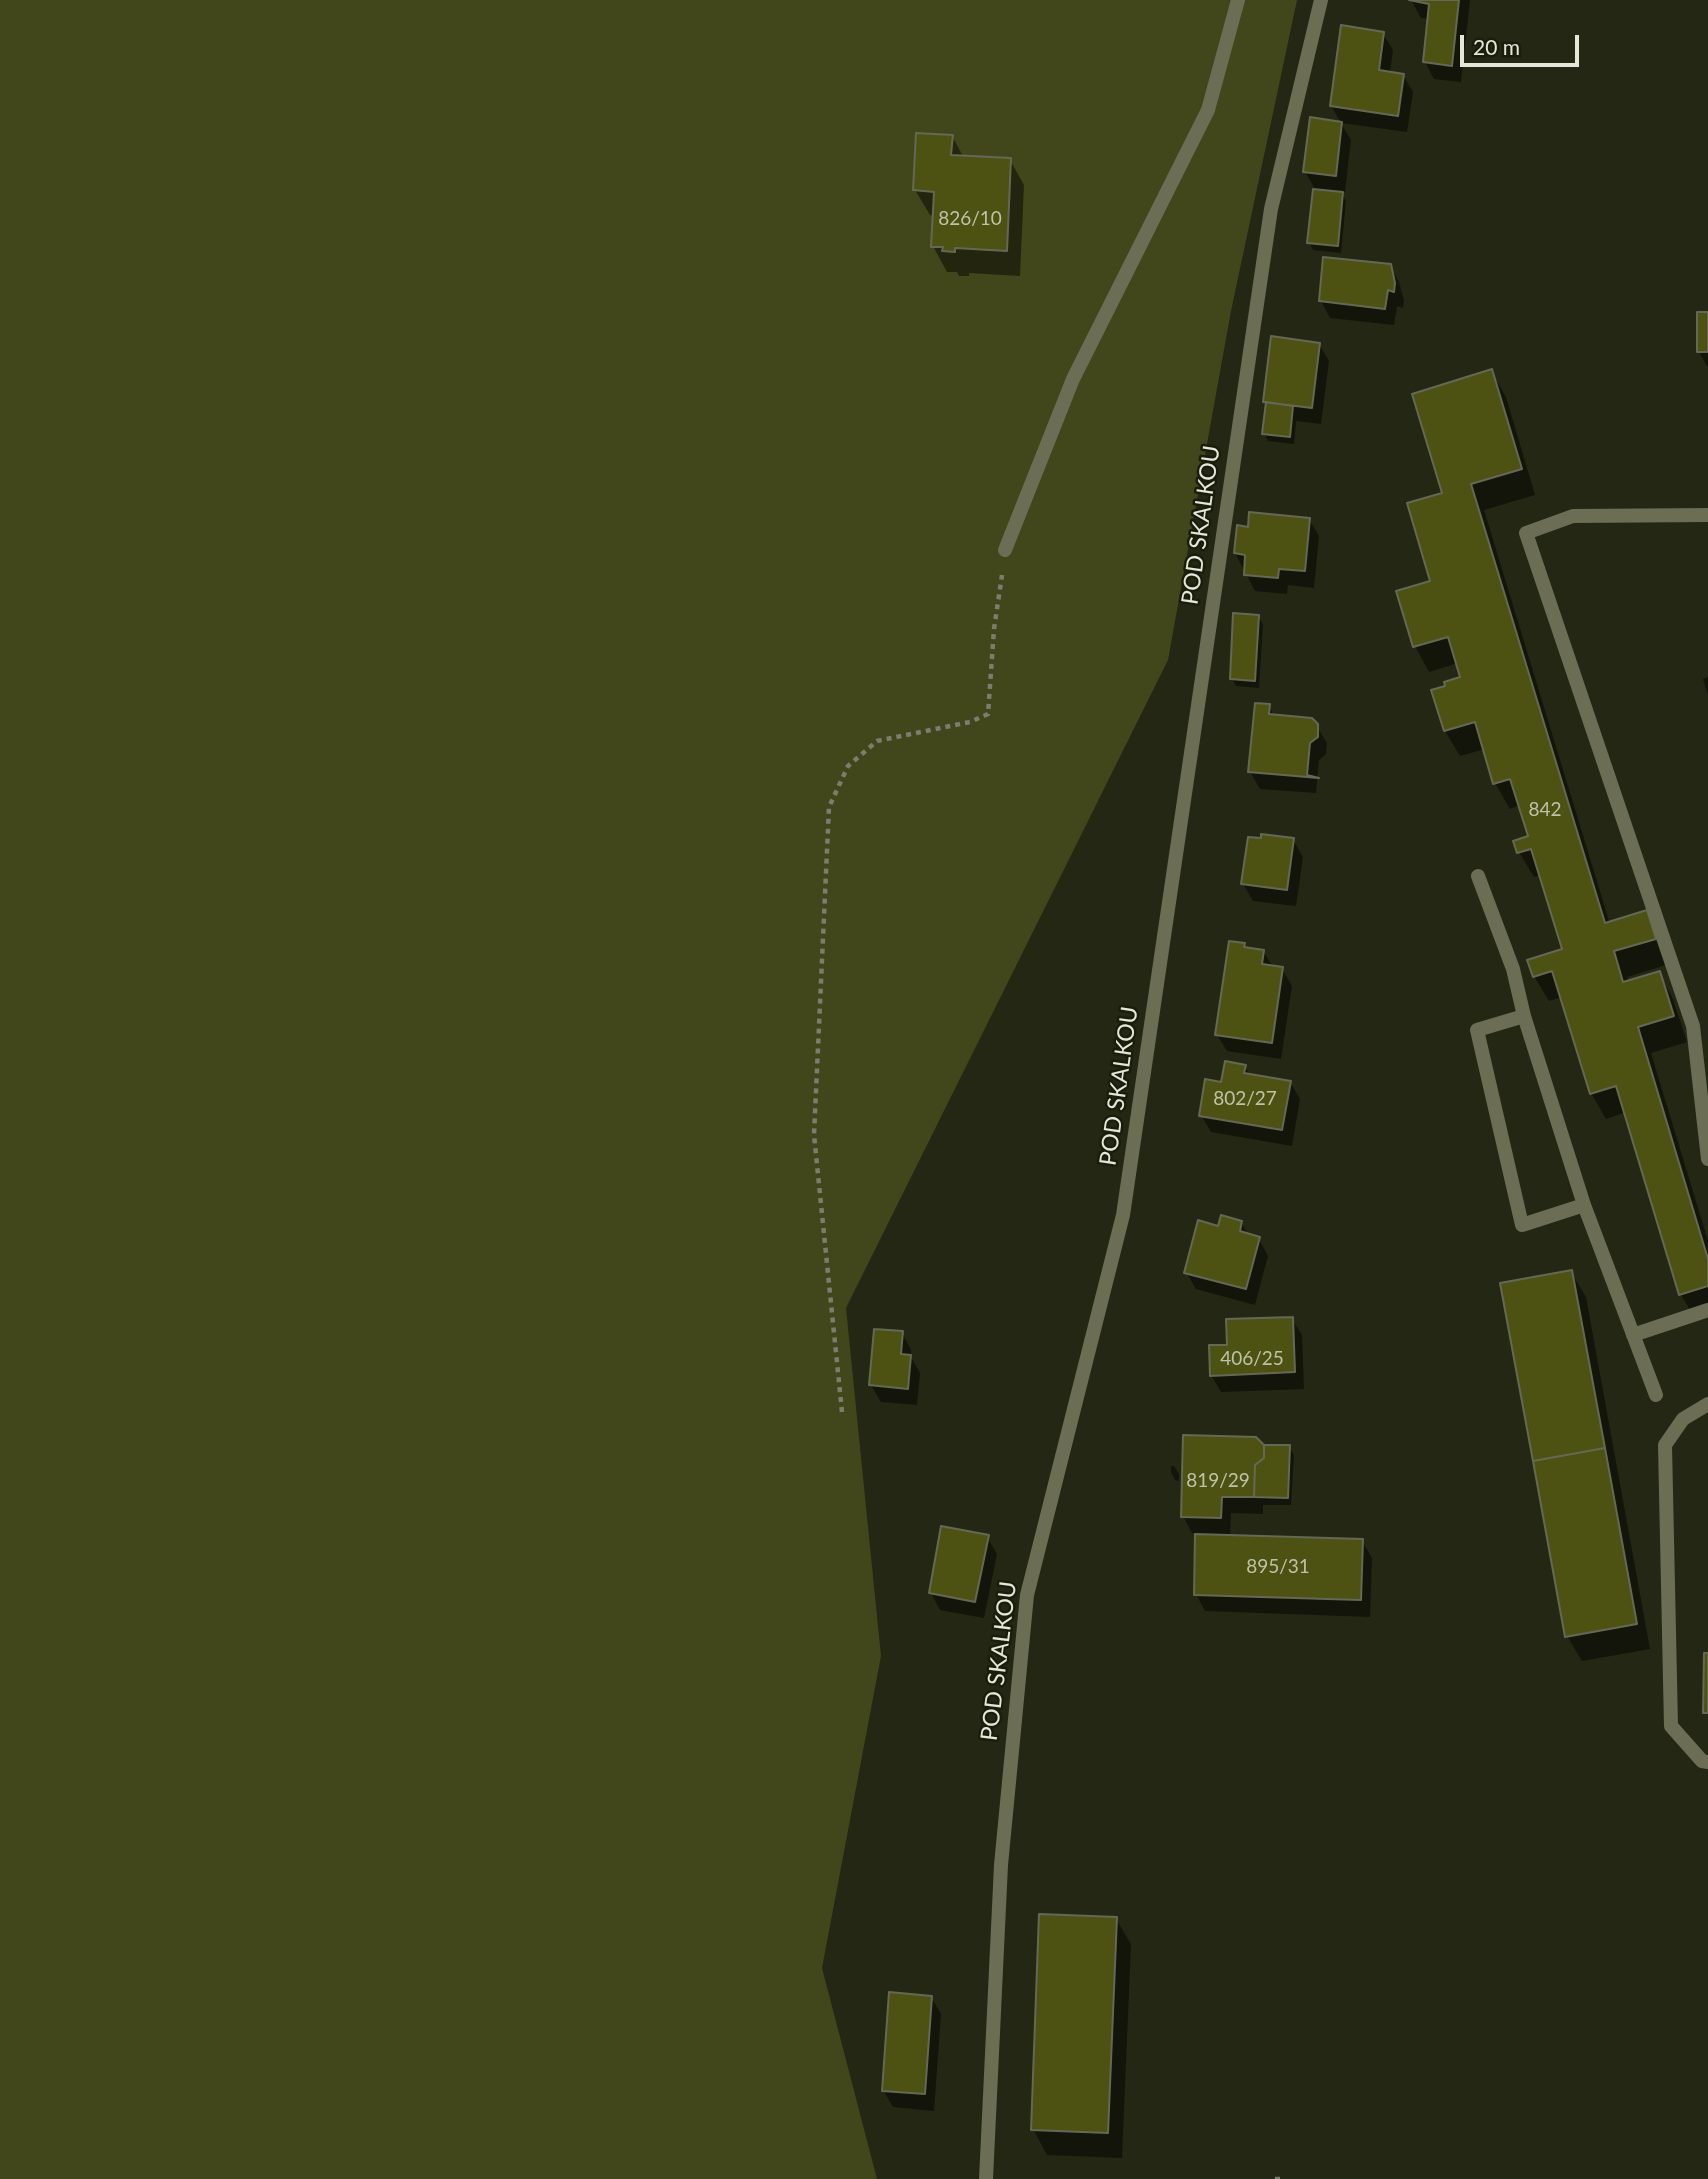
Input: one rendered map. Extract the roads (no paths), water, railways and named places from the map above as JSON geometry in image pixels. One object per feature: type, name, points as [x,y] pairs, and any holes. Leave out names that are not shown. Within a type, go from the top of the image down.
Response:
[{"type":"street","points":[[1005,550],[1073,379],[1208,110],[1238,0]]},
{"type":"street","name":"POD SKALKOU","points":[[986,2179],[1001,1865],[1027,1595],[1123,1214],[1271,209],[1321,0]]},
{"type":"street","points":[[1708,515],[1573,516],[1527,533],[1693,1026],[1708,1160]]},
{"type":"street","points":[[1479,876],[1513,969],[1524,1016],[1584,1206],[1656,1395]]},
{"type":"street","points":[[1524,1016],[1477,1030],[1522,1225],[1584,1206]]},
{"type":"street","points":[[1633,1335],[1708,1310]]},
{"type":"street","points":[[1708,1404],[1683,1419],[1665,1445],[1671,1726],[1702,1761],[1708,1762]]}]
